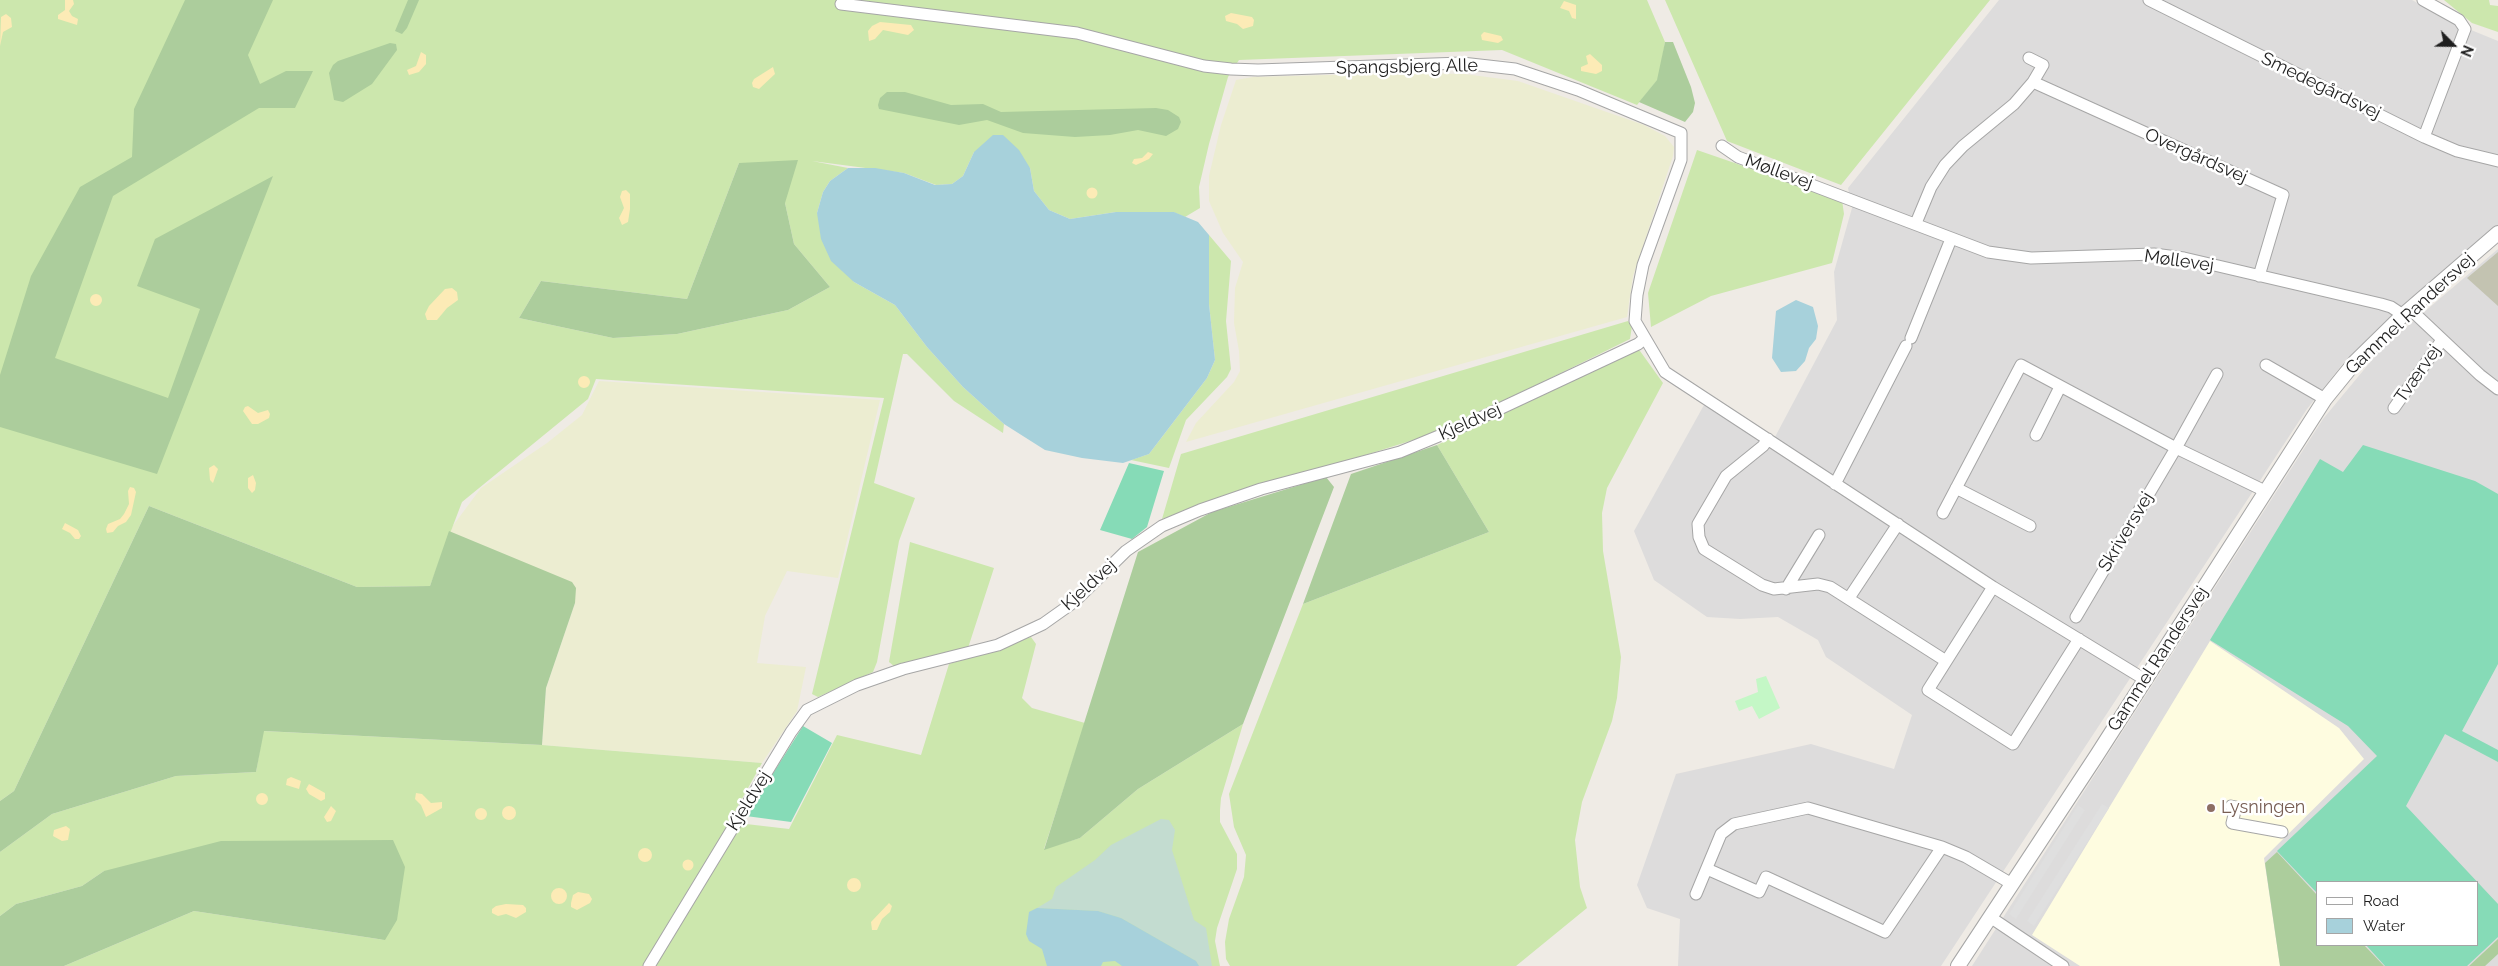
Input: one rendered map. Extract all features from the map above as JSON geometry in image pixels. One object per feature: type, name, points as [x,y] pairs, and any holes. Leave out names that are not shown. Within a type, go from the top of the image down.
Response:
[{"type":"street","name":"Smedegårdsvej","points":[[2149,0],[2424,137],[2457,151],[2498,161]]},
{"type":"street","points":[[2424,0],[2459,20],[2465,30],[2424,137]]},
{"type":"street","name":"Spangsbjerg Alle","points":[[841,4],[1077,33],[1204,66],[1231,69],[1258,70],[1462,63],[1515,69],[1578,90],[1681,133],[1681,160],[1643,266],[1637,294],[1635,321],[1665,372],[1993,587],[2144,680]]},
{"type":"street","points":[[1916,223],[1931,187],[1945,164],[1963,146],[2014,104],[2033,82],[2043,65],[2029,58]]},
{"type":"street","name":"Overgårdsvej","points":[[2033,82],[2283,195],[2259,276]]},
{"type":"street","name":"Møllevej","points":[[1722,146],[1738,157],[1916,223],[1951,239],[1988,252],[2030,258],[2154,254],[2184,258],[2407,312]]},
{"type":"street","name":"Gammel Randersvej","points":[[1958,966],[2325,399],[2355,362],[2407,312],[2498,233]]},
{"type":"street","points":[[1835,484],[1908,342],[1951,239]]},
{"type":"street","name":"Tværvej","points":[[2407,312],[2442,340],[2480,376],[2498,389]]},
{"type":"street","name":"Kjeldvej","points":[[649,966],[786,740],[807,710],[857,685],[903,669],[998,645],[1043,624],[1074,602],[1126,551],[1162,526],[1200,510],[1261,489],[1400,452],[1463,426],[1638,344],[1644,338]]},
{"type":"street","name":"Tværvej","points":[[2394,408],[2442,340]]},
{"type":"street","points":[[2266,365],[2325,399]]},
{"type":"street","points":[[1943,512],[2021,366],[2176,448],[2265,492]]},
{"type":"street","name":"Skriversvej","points":[[2076,617],[2176,448],[2217,374]]},
{"type":"street","points":[[2036,435],[2060,387]]},
{"type":"street","points":[[1768,440],[1726,476],[1698,524],[1698,538],[1704,549],[1762,585],[1774,590],[1818,584],[1830,587],[1946,661]]},
{"type":"street","points":[[1956,488],[2030,526]]},
{"type":"street","points":[[1849,598],[1898,524]]},
{"type":"street","points":[[1786,589],[1819,535]]},
{"type":"street","points":[[1993,587],[1928,690],[2013,744],[2079,639]]},
{"type":"street","points":[[2232,806],[2236,806],[2232,824],[2282,832]]},
{"type":"street","points":[[1696,894],[1721,834],[1734,824],[1808,808],[1942,848],[1966,857],[2012,884]]},
{"type":"street","points":[[1706,869],[1759,892],[1766,877],[1884,932],[1942,848]]},
{"type":"street","points":[[1990,917],[2063,966]]},
{"type":"shaded area","points":[[1999,0],[2412,0],[2454,23],[2498,41],[2498,225],[2390,318],[2345,361],[2307,409],[1941,966],[1678,966],[1680,919],[1647,908],[1637,885],[1676,774],[1811,744],[1894,769],[1912,715],[1826,657],[1818,640],[1778,617],[1740,619],[1707,617],[1654,580],[1634,531],[1709,396],[1775,437],[1837,320],[1834,272],[1852,208],[1848,188]]},
{"type":"shaded area","points":[[1402,73],[1464,74],[1518,81],[1644,125],[1665,136],[1674,147],[1673,156],[1633,276],[1627,317],[1186,442],[1196,423],[1234,382],[1240,371],[1234,323],[1235,288],[1243,262],[1223,233],[1209,201],[1209,176],[1221,125],[1236,80],[1253,77]]},
{"type":"shaded area","points":[[2498,249],[2498,966],[1972,966],[2323,419],[2382,348]]},
{"type":"shaded area","points":[[2498,252],[2498,306],[2467,278]]},
{"type":"shaded area","points":[[599,381],[880,400],[838,578],[787,571],[765,616],[757,663],[806,667],[797,711],[762,763],[542,745],[546,688],[575,603],[449,531],[481,488],[547,443],[582,415]]},
{"type":"shaded area","name":"Lysningen","points":[[2210,641],[2339,728],[2364,759],[2264,858],[2280,966],[2080,966],[2032,935]]},
{"type":"shaded area","points":[[2498,664],[2498,750],[2462,731]]},
{"type":"shaded area","points":[[2102,804],[2109,808],[2034,926],[2027,921]]},
{"type":"shaded area","points":[[2078,805],[2085,810],[2016,919],[2009,914]]},
{"type":"shaded area","points":[[1161,819],[1169,820],[1175,830],[1172,850],[1194,920],[1206,928],[1212,966],[1199,966],[1196,961],[1121,918],[1098,911],[1037,908],[1052,899],[1056,887],[1095,860],[1111,845]]},
{"type":"green space","points":[[0,0],[1647,0],[1665,42],[1659,78],[1637,105],[1502,50],[1239,60],[1228,77],[1209,144],[1199,187],[1200,208],[1185,217],[1173,212],[1116,212],[1070,219],[1049,210],[1034,191],[1030,168],[974,152],[963,176],[952,184],[936,185],[904,173],[812,161],[848,168],[830,181],[823,192],[817,213],[854,282],[895,305],[927,347],[963,387],[1004,424],[1003,433],[954,401],[907,354],[903,354],[874,483],[915,498],[899,541],[877,662],[873,672],[818,697],[812,694],[884,398],[596,379],[588,399],[462,502],[430,586],[357,587],[149,506],[14,791],[0,801]],"holes":[[[739,163],[785,203],[794,244],[830,287],[788,310],[677,334],[613,338],[519,318],[541,281],[687,299]]]},
{"type":"green space","points":[[185,0],[273,0],[248,55],[260,84],[286,71],[313,71],[295,108],[259,108],[113,196],[55,358],[168,398],[200,309],[137,286],[155,239],[273,176],[157,474],[0,427],[0,375],[31,276],[80,187],[132,157],[134,109]]},
{"type":"green space","points":[[408,0],[419,0],[407,28],[402,34],[395,31]]},
{"type":"green space","points":[[1665,0],[1990,0],[1841,185],[1727,141]]},
{"type":"green space","points":[[2444,0],[2489,0],[2490,5],[2498,6],[2498,32],[2472,23]]},
{"type":"green space","points":[[1665,42],[1673,42],[1691,87],[1695,103],[1693,112],[1685,122],[1639,102],[1657,80]]},
{"type":"green space","points":[[390,43],[396,44],[397,50],[372,84],[343,102],[334,100],[329,73],[333,65],[338,61]]},
{"type":"green space","points":[[887,92],[905,92],[951,105],[983,104],[1001,112],[1156,108],[1168,110],[1179,117],[1181,122],[1178,129],[1166,136],[1138,130],[1110,135],[1075,137],[1023,133],[987,120],[959,125],[879,109],[880,98]]},
{"type":"green space","points":[[1697,150],[1842,200],[1844,214],[1832,263],[1711,296],[1651,327],[1648,293]]},
{"type":"green space","points":[[798,160],[785,203],[794,244],[830,287],[788,310],[677,334],[613,338],[519,318],[541,281],[687,299],[739,163]]},
{"type":"green space","points":[[1209,235],[1231,261],[1226,321],[1231,369],[1227,377],[1186,420],[1169,468],[1131,460],[1149,454],[1207,378],[1215,360],[1209,304]]},
{"type":"green space","points":[[1628,321],[1632,326],[1630,339],[1445,430],[1162,519],[1181,454]]},
{"type":"green space","points":[[1636,350],[1640,351],[1663,383],[1607,488],[1602,513],[1603,551],[1621,657],[1617,698],[1612,721],[1582,802],[1575,840],[1580,887],[1587,908],[1516,966],[1230,966],[1226,959],[1225,942],[1229,919],[1244,877],[1246,855],[1234,827],[1229,794],[1303,604],[1489,532],[1437,445]]},
{"type":"green space","points":[[1437,445],[1489,532],[1303,604],[1351,474]]},
{"type":"green space","points":[[2363,445],[2475,481],[2498,494],[2498,762],[2445,734],[2406,806],[2476,881],[2316,881],[2316,892],[2277,851],[2377,756],[2348,726],[2210,640],[2320,459],[2343,472]]},
{"type":"green space","points":[[1129,463],[1164,471],[1147,527],[1132,539],[1100,530]]},
{"type":"green space","points":[[1326,477],[1334,487],[1243,724],[1138,789],[1080,838],[1044,850],[1138,552],[1212,512]]},
{"type":"green space","points":[[149,506],[357,587],[430,586],[449,531],[572,582],[576,588],[575,603],[546,688],[542,745],[264,731],[256,772],[176,776],[52,814],[0,852],[0,801],[14,791]]},
{"type":"green space","points":[[910,542],[994,568],[968,648],[895,667],[889,662]]},
{"type":"green space","points":[[1031,637],[1036,644],[1022,698],[1032,708],[1085,723],[1044,849],[1080,838],[1138,789],[1243,724],[1221,798],[1220,822],[1237,854],[1237,869],[1217,928],[1215,941],[1220,966],[64,966],[194,911],[385,940],[104,871],[82,886],[16,904],[0,916],[0,852],[52,814],[176,776],[256,772],[263,731],[542,745],[762,763],[729,822],[789,829],[837,735],[921,755],[949,664]]},
{"type":"green space","points":[[1766,676],[1780,708],[1759,719],[1752,706],[1739,711],[1735,701],[1758,692],[1756,679]]},
{"type":"green space","points":[[803,726],[832,743],[791,822],[746,816]]},
{"type":"green space","points":[[393,840],[405,867],[397,920],[385,940],[194,911],[64,966],[0,966],[0,916],[16,904],[82,886],[104,871],[221,841]]},
{"type":"green space","points":[[2277,852],[2316,894],[2316,946],[2365,946],[2384,966],[2280,966],[2265,863]]},
{"type":"green space","points":[[2478,883],[2498,904],[2498,937],[2467,966],[2385,966],[2367,946],[2478,946]]},
{"type":"green space","points":[[2498,939],[2498,954],[2485,966],[2469,966]]},
{"type":"sand","points":[[65,0],[73,0],[74,4],[69,11],[72,16],[78,19],[77,25],[58,19],[58,15],[65,10]]},
{"type":"sand","points":[[1564,1],[1576,5],[1576,19],[1572,18],[1569,11],[1560,8]]},
{"type":"sand","points":[[1231,13],[1252,17],[1254,20],[1253,26],[1243,29],[1237,24],[1226,21],[1225,16]]},
{"type":"sand","points":[[6,14],[11,18],[12,27],[3,32],[0,46],[1,17]]},
{"type":"sand","points":[[880,22],[911,25],[914,30],[908,35],[883,30],[875,39],[869,41],[868,31],[872,26]]},
{"type":"sand","points":[[1484,32],[1501,36],[1503,40],[1498,43],[1482,40],[1481,35]]},
{"type":"sand","points":[[421,52],[426,55],[426,64],[419,72],[409,75],[407,70],[416,66]]},
{"type":"sand","points":[[1590,54],[1602,65],[1602,71],[1596,74],[1581,71],[1581,67],[1588,64],[1586,56]]},
{"type":"sand","points":[[773,67],[775,74],[759,89],[753,87],[754,79]]},
{"type":"sand","points":[[1148,152],[1153,154],[1149,159],[1136,165],[1132,163],[1134,159],[1142,158]]},
{"type":"sand","points":[[1092,187],[1098,193],[1092,199],[1086,193]]},
{"type":"sand","points":[[626,190],[630,194],[630,209],[628,222],[622,225],[619,218],[624,208],[620,197],[622,191]]},
{"type":"sand","points":[[452,288],[457,292],[458,300],[447,308],[437,320],[427,320],[425,314],[429,306],[445,289]]},
{"type":"sand","points":[[96,294],[102,300],[96,306],[90,300]]},
{"type":"sand","points":[[582,376],[586,376],[590,382],[586,388],[582,388],[578,384],[578,380]]},
{"type":"sand","points":[[248,406],[258,413],[268,410],[269,418],[258,424],[252,424],[243,411]]},
{"type":"sand","points":[[214,465],[218,469],[213,483],[210,480],[209,468]]},
{"type":"sand","points":[[253,475],[256,483],[255,490],[252,493],[248,488],[248,478]]},
{"type":"sand","points":[[130,487],[134,488],[136,492],[131,515],[126,522],[118,526],[113,532],[107,533],[108,524],[120,519],[129,504],[128,491]]},
{"type":"sand","points":[[65,523],[78,530],[81,536],[79,539],[75,539],[70,533],[62,529]]},
{"type":"sand","points":[[291,777],[301,781],[299,789],[286,785],[287,779]]},
{"type":"sand","points":[[309,784],[325,793],[325,799],[321,801],[309,794],[306,789]]},
{"type":"sand","points":[[260,793],[264,793],[268,799],[264,805],[260,805],[256,801],[256,797]]},
{"type":"sand","points":[[416,793],[422,794],[431,803],[442,802],[442,808],[426,817],[421,805],[415,799]]},
{"type":"sand","points":[[331,806],[336,811],[331,821],[327,822],[324,817]]},
{"type":"sand","points":[[506,806],[512,806],[516,813],[512,820],[506,820],[502,816],[502,810]]},
{"type":"sand","points":[[479,808],[483,808],[487,814],[483,820],[479,820],[475,816],[475,812]]},
{"type":"sand","points":[[66,826],[70,829],[68,840],[62,841],[53,836],[54,830]]},
{"type":"sand","points":[[645,848],[650,850],[652,855],[650,860],[645,862],[640,860],[638,855],[640,850]]},
{"type":"sand","points":[[688,859],[694,865],[688,871],[682,865]]},
{"type":"sand","points":[[854,878],[859,880],[861,885],[859,890],[854,892],[849,890],[847,885],[849,880]]},
{"type":"sand","points":[[556,888],[562,888],[567,893],[565,902],[556,904],[551,899],[551,893]]},
{"type":"sand","points":[[578,892],[589,894],[592,899],[590,903],[577,910],[571,907],[571,903],[573,895]]},
{"type":"sand","points":[[889,903],[892,906],[890,912],[882,919],[877,930],[872,930],[871,922]]},
{"type":"sand","points":[[506,904],[523,905],[526,908],[526,912],[516,918],[506,914],[498,916],[492,913],[492,909],[496,906]]},
{"type":"water","points":[[993,135],[1003,135],[1019,150],[1030,168],[1034,191],[1049,210],[1070,219],[1116,212],[1174,212],[1198,222],[1209,235],[1209,304],[1215,360],[1207,378],[1149,454],[1123,463],[1082,458],[1045,450],[1004,424],[963,387],[927,347],[895,305],[854,282],[831,261],[821,239],[817,213],[823,192],[830,181],[848,168],[875,168],[904,173],[935,185],[952,184],[963,176],[974,152]]},
{"type":"water","points":[[1796,300],[1813,307],[1818,326],[1816,339],[1809,348],[1805,361],[1796,371],[1781,372],[1772,358],[1776,311]]},
{"type":"water","points":[[1037,908],[1098,911],[1121,918],[1196,961],[1199,966],[1122,966],[1115,961],[1103,962],[1101,966],[1047,966],[1042,949],[1029,941],[1026,934],[1029,912]]},
{"type":"place","name":"Lysningen","points":[[2211,808]]}]
